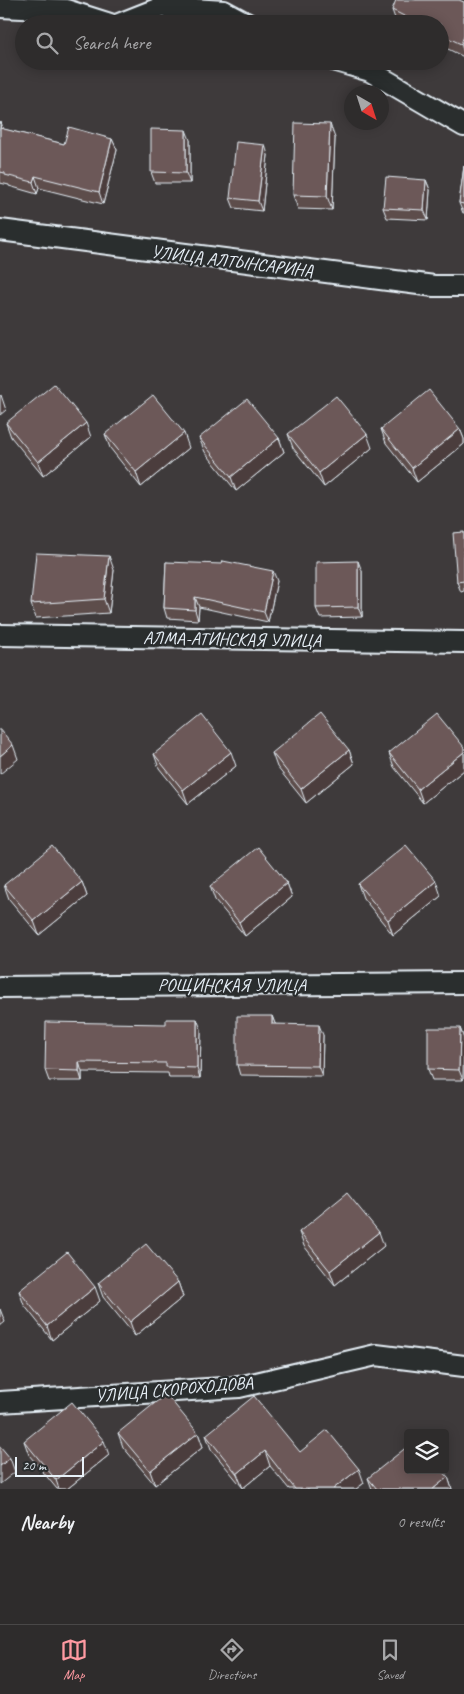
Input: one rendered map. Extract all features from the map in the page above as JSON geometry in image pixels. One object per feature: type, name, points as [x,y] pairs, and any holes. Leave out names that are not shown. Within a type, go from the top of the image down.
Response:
[{"type":"street","points":[[138,15],[162,4],[224,12],[230,15]]},
{"type":"street","points":[[0,7],[66,10],[82,15]]},
{"type":"street","points":[[367,70],[464,126]]},
{"type":"street","name":"УЛИЦА АЛТЫНСАРИНА","points":[[0,230],[434,286],[464,286]]},
{"type":"street","name":"АЛМА-АТИНСКАЯ УЛИЦА","points":[[0,635],[464,642]]},
{"type":"street","name":"РОЩИНСКАЯ УЛИЦА","points":[[0,987],[464,983]]},
{"type":"street","name":"УЛИЦА СКОРОХОДОВА","points":[[0,1402],[239,1386],[376,1355],[464,1366]]},
{"type":"building","points":[[396,0],[459,0],[464,2],[464,36],[461,44],[449,38],[449,15],[402,15],[392,10]]},
{"type":"building","points":[[295,123],[330,124],[327,196],[293,195]]},
{"type":"building","points":[[69,127],[112,139],[99,192],[35,176],[33,182],[0,172],[0,128],[64,144]]},
{"type":"building","points":[[151,129],[186,130],[186,173],[151,172]]},
{"type":"building","points":[[236,142],[265,145],[258,201],[230,198]]},
{"type":"building","points":[[464,166],[464,204],[459,203]]},
{"type":"building","points":[[386,177],[426,180],[424,210],[383,208]]},
{"type":"building","points":[[54,384],[86,423],[38,462],[6,423]]},
{"type":"building","points":[[429,390],[460,429],[412,468],[381,429]]},
{"type":"building","points":[[153,395],[184,433],[136,472],[105,434]]},
{"type":"building","points":[[336,396],[367,434],[319,473],[288,434]]},
{"type":"building","points":[[247,399],[279,438],[231,477],[199,438]]},
{"type":"building","points":[[464,532],[464,581],[457,582],[453,533]]},
{"type":"building","points":[[36,553],[109,556],[104,599],[31,604]]},
{"type":"building","points":[[223,561],[273,571],[264,612],[195,597],[195,610],[164,608],[166,562],[222,564]]},
{"type":"building","points":[[358,561],[358,607],[316,608],[316,562]]},
{"type":"building","points":[[320,714],[349,750],[301,789],[272,753]]},
{"type":"building","points":[[437,714],[464,747],[464,752],[418,789],[389,753]]},
{"type":"building","points":[[202,715],[231,752],[183,790],[154,754]]},
{"type":"building","points":[[0,729],[13,745],[0,756]]},
{"type":"building","points":[[406,845],[436,881],[388,920],[358,884]]},
{"type":"building","points":[[52,846],[82,882],[34,921],[4,885]]},
{"type":"building","points":[[258,847],[287,883],[239,922],[210,886]]},
{"type":"building","points":[[237,1016],[272,1016],[272,1024],[319,1025],[318,1066],[237,1065]]},
{"type":"building","points":[[166,1019],[197,1019],[197,1068],[166,1067],[166,1063],[79,1062],[79,1071],[45,1070],[46,1022],[166,1024]]},
{"type":"building","points":[[428,1028],[460,1028],[459,1070],[428,1069]]},
{"type":"building","points":[[347,1193],[379,1232],[330,1271],[299,1232]]},
{"type":"building","points":[[146,1244],[178,1282],[130,1322],[98,1283]]},
{"type":"building","points":[[67,1252],[95,1287],[47,1326],[19,1291]]},
{"type":"building","points":[[166,1394],[198,1433],[150,1471],[118,1433]]},
{"type":"building","points":[[254,1396],[300,1452],[327,1430],[359,1469],[333,1489],[295,1489],[265,1451],[237,1474],[206,1435]]},
{"type":"building","points":[[72,1402],[104,1441],[56,1480],[24,1441]]},
{"type":"building","points":[[0,1446],[10,1458],[0,1466]]},
{"type":"building","points":[[404,1449],[404,1474],[445,1474],[448,1477],[433,1489],[377,1489],[368,1478]]}]
